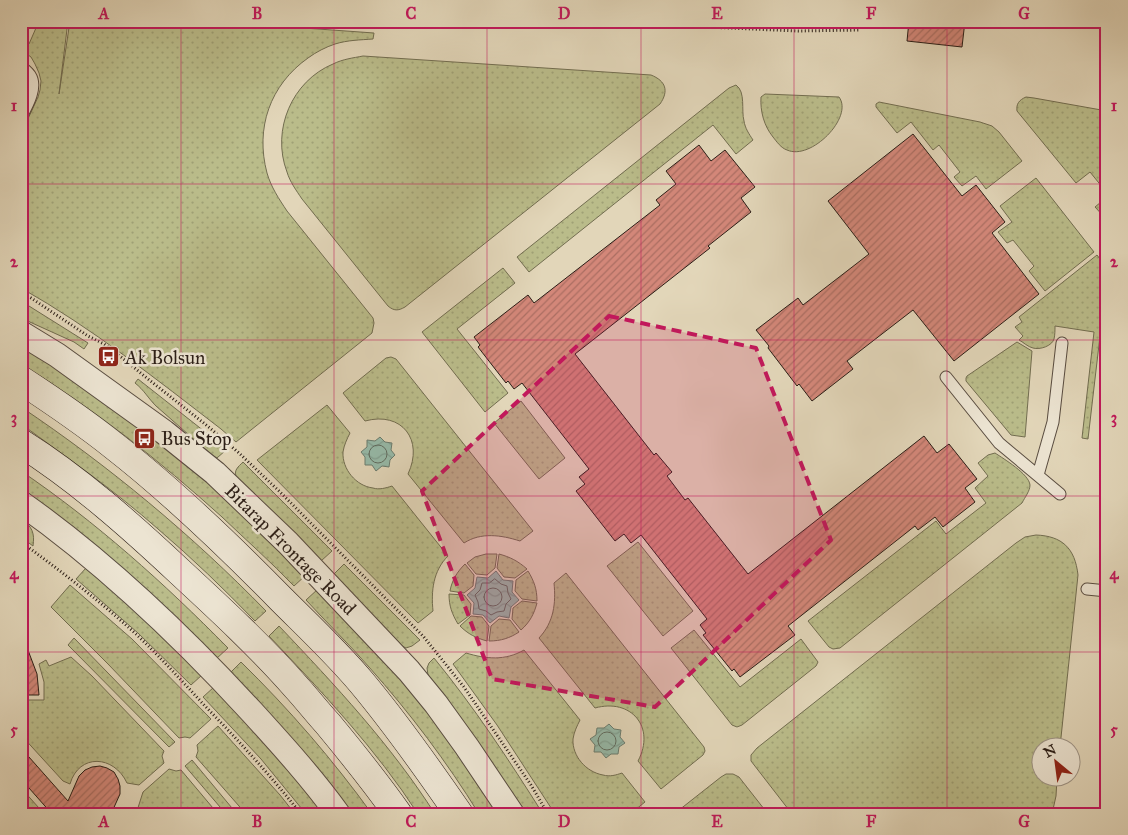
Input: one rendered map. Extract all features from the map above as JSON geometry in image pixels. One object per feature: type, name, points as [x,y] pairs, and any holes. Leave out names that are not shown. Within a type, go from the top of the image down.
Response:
[{"type":"main road","points":[[21,380],[113,445],[145,471],[259,576],[360,681],[390,718],[459,814]]},
{"type":"main road","points":[[21,443],[87,490],[155,548],[222,610],[296,687],[383,792],[398,814]]},
{"type":"street","name":"Bitarap Frontage Road","points":[[21,333],[57,354],[164,432],[215,473],[288,543],[415,678],[467,747],[512,814]]},
{"type":"street","points":[[21,503],[99,564],[180,638],[228,686],[281,744],[338,814]]},
{"type":"lane","points":[[21,66],[31,75],[32,96],[21,117]]},
{"type":"lane","points":[[1038,475],[1053,422],[1062,343]]},
{"type":"lane","points":[[946,377],[999,443],[1060,494]]},
{"type":"lane","points":[[1086,589],[1107,591]]},
{"type":"path","points":[[567,21],[798,31],[859,30]]},
{"type":"path","points":[[21,542],[138,636],[280,787],[301,814]]},
{"type":"highlighted area","points":[[609,316],[756,348],[831,540],[655,707],[492,679],[422,491]]},
{"type":"shaded area","points":[[39,21],[68,21],[59,94],[70,21],[206,21],[374,33],[373,39],[354,40],[325,48],[295,69],[275,94],[265,124],[263,140],[267,173],[276,193],[287,211],[373,318],[372,333],[236,442],[123,355],[73,320],[21,288],[21,134],[38,97],[41,81],[31,57],[21,50],[21,41],[29,44]]},
{"type":"shaded area","points":[[363,56],[651,75],[663,83],[665,91],[660,104],[405,307],[396,310],[388,306],[302,199],[293,186],[283,156],[284,124],[296,95],[306,82],[333,64]]},
{"type":"shaded area","points":[[736,85],[741,92],[745,126],[753,140],[736,154],[713,125],[529,272],[517,257],[729,88]]},
{"type":"shaded area","points":[[765,94],[839,97],[842,105],[841,115],[828,135],[818,143],[797,152],[787,150],[778,143],[765,123],[761,97]]},
{"type":"shaded area","points":[[1026,97],[1107,111],[1107,193],[1090,172],[1076,183],[1017,111],[1017,106]]},
{"type":"shaded area","points":[[879,102],[992,126],[1022,161],[986,189],[976,176],[962,186],[954,177],[960,172],[939,145],[933,150],[911,122],[897,133],[876,107],[876,104]]},
{"type":"shaded area","points":[[1036,178],[1094,252],[1045,291],[1029,271],[1034,266],[1013,240],[1007,243],[998,232],[1012,222],[1000,206]]},
{"type":"shaded area","points":[[1107,197],[1107,220],[1095,207]]},
{"type":"shaded area","points":[[1097,255],[1107,268],[1107,276],[1088,439],[1082,438],[1094,332],[1055,326],[1055,336],[1051,344],[1036,348],[1029,347],[1019,340],[1023,336],[1015,327],[1022,322],[1019,317]]},
{"type":"shaded area","points":[[503,268],[515,283],[457,329],[508,393],[485,412],[422,332]]},
{"type":"shaded area","points":[[21,301],[88,343],[84,349],[74,342],[21,318]]},
{"type":"shaded area","points":[[1017,342],[1032,351],[1025,437],[1011,435],[966,381],[967,376]]},
{"type":"shaded area","points":[[21,345],[113,407],[174,453],[241,512],[306,575],[294,586],[222,517],[175,476],[100,417],[21,364]]},
{"type":"shaded area","points":[[386,358],[396,359],[533,531],[520,541],[506,537],[484,536],[464,543],[408,474],[413,450],[411,440],[406,431],[399,424],[390,420],[365,421],[343,393]]},
{"type":"shaded area","points":[[138,379],[226,450],[217,458],[213,456],[156,406],[135,383]]},
{"type":"shaded area","points":[[521,401],[565,458],[539,479],[494,423]]},
{"type":"shaded area","points":[[327,405],[350,433],[345,444],[343,458],[351,476],[361,484],[375,489],[392,486],[448,556],[439,568],[434,582],[432,596],[433,611],[418,623],[257,460]]},
{"type":"shaded area","points":[[21,407],[118,477],[209,555],[266,611],[255,621],[220,585],[142,515],[21,424]]},
{"type":"shaded area","points":[[995,453],[1016,467],[1029,481],[1029,490],[1022,503],[840,648],[833,649],[829,647],[808,621],[936,521],[946,534],[986,503],[975,488],[988,476],[978,463],[988,455]]},
{"type":"shaded area","points":[[243,462],[332,551],[321,561],[236,476],[236,470]]},
{"type":"shaded area","points":[[21,471],[76,511],[129,554],[228,648],[216,659],[33,499],[21,491]]},
{"type":"shaded area","points":[[21,519],[32,530],[34,537],[33,546],[21,537]]},
{"type":"shaded area","points":[[1045,536],[1066,545],[1074,558],[1078,575],[1061,738],[1030,738],[1030,788],[1056,788],[1052,814],[792,814],[751,761],[751,755],[757,748],[1025,537]]},
{"type":"shaded area","points":[[638,542],[693,611],[663,636],[607,566]]},
{"type":"shaded area","points":[[497,554],[495,568],[487,575],[476,574],[467,563],[475,557]]},
{"type":"shaded area","points":[[499,554],[507,556],[527,569],[515,578],[504,577],[497,568]]},
{"type":"shaded area","points":[[344,564],[420,640],[406,648],[402,646],[334,574]]},
{"type":"shaded area","points":[[465,564],[474,575],[473,586],[464,593],[450,591],[455,576]]},
{"type":"shaded area","points":[[86,568],[148,622],[202,675],[191,685],[138,633],[76,579]]},
{"type":"shaded area","points":[[528,571],[535,585],[537,601],[522,599],[515,591],[516,580]]},
{"type":"shaded area","points":[[566,573],[704,747],[703,755],[661,789],[638,761],[643,749],[644,737],[642,727],[637,718],[629,711],[619,707],[595,708],[539,638],[548,625],[553,612],[555,598],[554,583]]},
{"type":"shaded area","points":[[70,585],[132,639],[211,719],[190,738],[179,738],[51,607]]},
{"type":"shaded area","points":[[318,589],[376,651],[431,716],[499,814],[479,814],[441,757],[399,702],[361,658],[306,600]]},
{"type":"shaded area","points":[[449,594],[464,595],[471,604],[470,615],[458,624],[451,610]]},
{"type":"shaded area","points":[[522,601],[537,603],[531,618],[521,630],[512,619],[513,608]]},
{"type":"shaded area","points":[[471,616],[482,617],[489,626],[487,641],[479,639],[460,626]]},
{"type":"shaded area","points":[[499,619],[510,620],[519,632],[505,639],[489,641],[491,626]]},
{"type":"shaded area","points":[[279,626],[341,693],[381,740],[435,814],[418,814],[366,744],[269,636]]},
{"type":"shaded area","points":[[694,630],[740,687],[801,639],[818,662],[816,666],[737,727],[732,725],[671,648]]},
{"type":"shaded area","points":[[74,638],[175,742],[169,747],[68,645]]},
{"type":"shaded area","points":[[524,650],[580,720],[575,731],[573,745],[581,762],[591,770],[603,775],[611,776],[622,773],[645,802],[630,814],[555,814],[497,725],[453,664],[466,653],[495,658],[510,656]]},
{"type":"shaded area","points":[[71,657],[92,676],[164,751],[162,756],[164,763],[139,785],[127,783],[114,767],[97,761],[81,767],[74,774],[70,784],[63,781],[21,735],[21,700],[44,700],[44,682],[39,664],[46,660],[49,666]]},
{"type":"shaded area","points":[[434,658],[491,734],[543,814],[524,814],[476,740],[428,675],[427,668]]},
{"type":"shaded area","points":[[241,662],[310,735],[372,814],[352,814],[337,793],[230,673]]},
{"type":"shaded area","points":[[214,687],[271,749],[325,814],[306,814],[261,759],[203,697]]},
{"type":"shaded area","points":[[218,726],[295,814],[246,814],[196,757],[197,745]]},
{"type":"shaded area","points":[[192,760],[237,814],[226,814],[185,766]]},
{"type":"shaded area","points":[[169,769],[181,770],[218,814],[136,814],[143,792]]},
{"type":"shaded area","points":[[726,774],[733,774],[739,777],[768,814],[674,814],[721,777]]},
{"type":"shaded area","points":[[21,788],[39,808],[36,811],[38,814],[21,814]]},
{"type":"water","points":[[380,437],[385,442],[392,443],[391,450],[395,455],[390,460],[389,467],[382,466],[376,471],[372,465],[365,465],[365,457],[361,452],[367,447],[367,440],[375,441]]},
{"type":"water","points":[[496,571],[503,580],[513,581],[512,592],[519,600],[511,607],[509,618],[499,616],[490,623],[483,615],[473,614],[474,603],[467,595],[475,588],[477,577],[488,578]]},
{"type":"water","points":[[609,724],[614,729],[621,730],[620,737],[625,743],[619,747],[618,754],[611,754],[606,758],[601,752],[594,752],[595,745],[590,739],[596,735],[597,728],[604,728]]},
{"type":"building","points":[[909,21],[965,21],[962,47],[907,41]]},
{"type":"building","points":[[913,134],[962,196],[976,185],[1005,222],[992,233],[1039,294],[954,361],[913,310],[847,361],[853,369],[812,401],[799,384],[797,386],[756,330],[798,298],[803,305],[869,254],[828,201]]},
{"type":"building","points":[[699,145],[711,161],[725,150],[755,187],[741,198],[751,212],[708,246],[710,248],[575,354],[654,455],[656,453],[672,472],[667,476],[685,500],[688,498],[748,574],[924,436],[937,453],[949,444],[977,479],[965,488],[975,502],[943,527],[935,517],[918,530],[915,526],[788,626],[795,635],[740,677],[734,669],[732,671],[703,635],[706,633],[700,625],[707,619],[641,535],[631,543],[624,534],[615,541],[576,491],[585,484],[579,477],[589,469],[522,383],[514,389],[508,381],[506,383],[478,347],[480,345],[474,337],[528,295],[534,303],[660,205],[656,200],[676,184],[666,171]]},
{"type":"building","points":[[21,637],[23,637],[37,674],[39,695],[21,695]]},
{"type":"building","points":[[21,748],[68,801],[79,776],[85,770],[100,766],[114,772],[120,786],[120,794],[111,814],[52,814],[21,779]]},
{"type":"place","name":"Ak Bolsun","points":[[109,357]]},
{"type":"place","name":"Bus Stop","points":[[145,438]]}]
